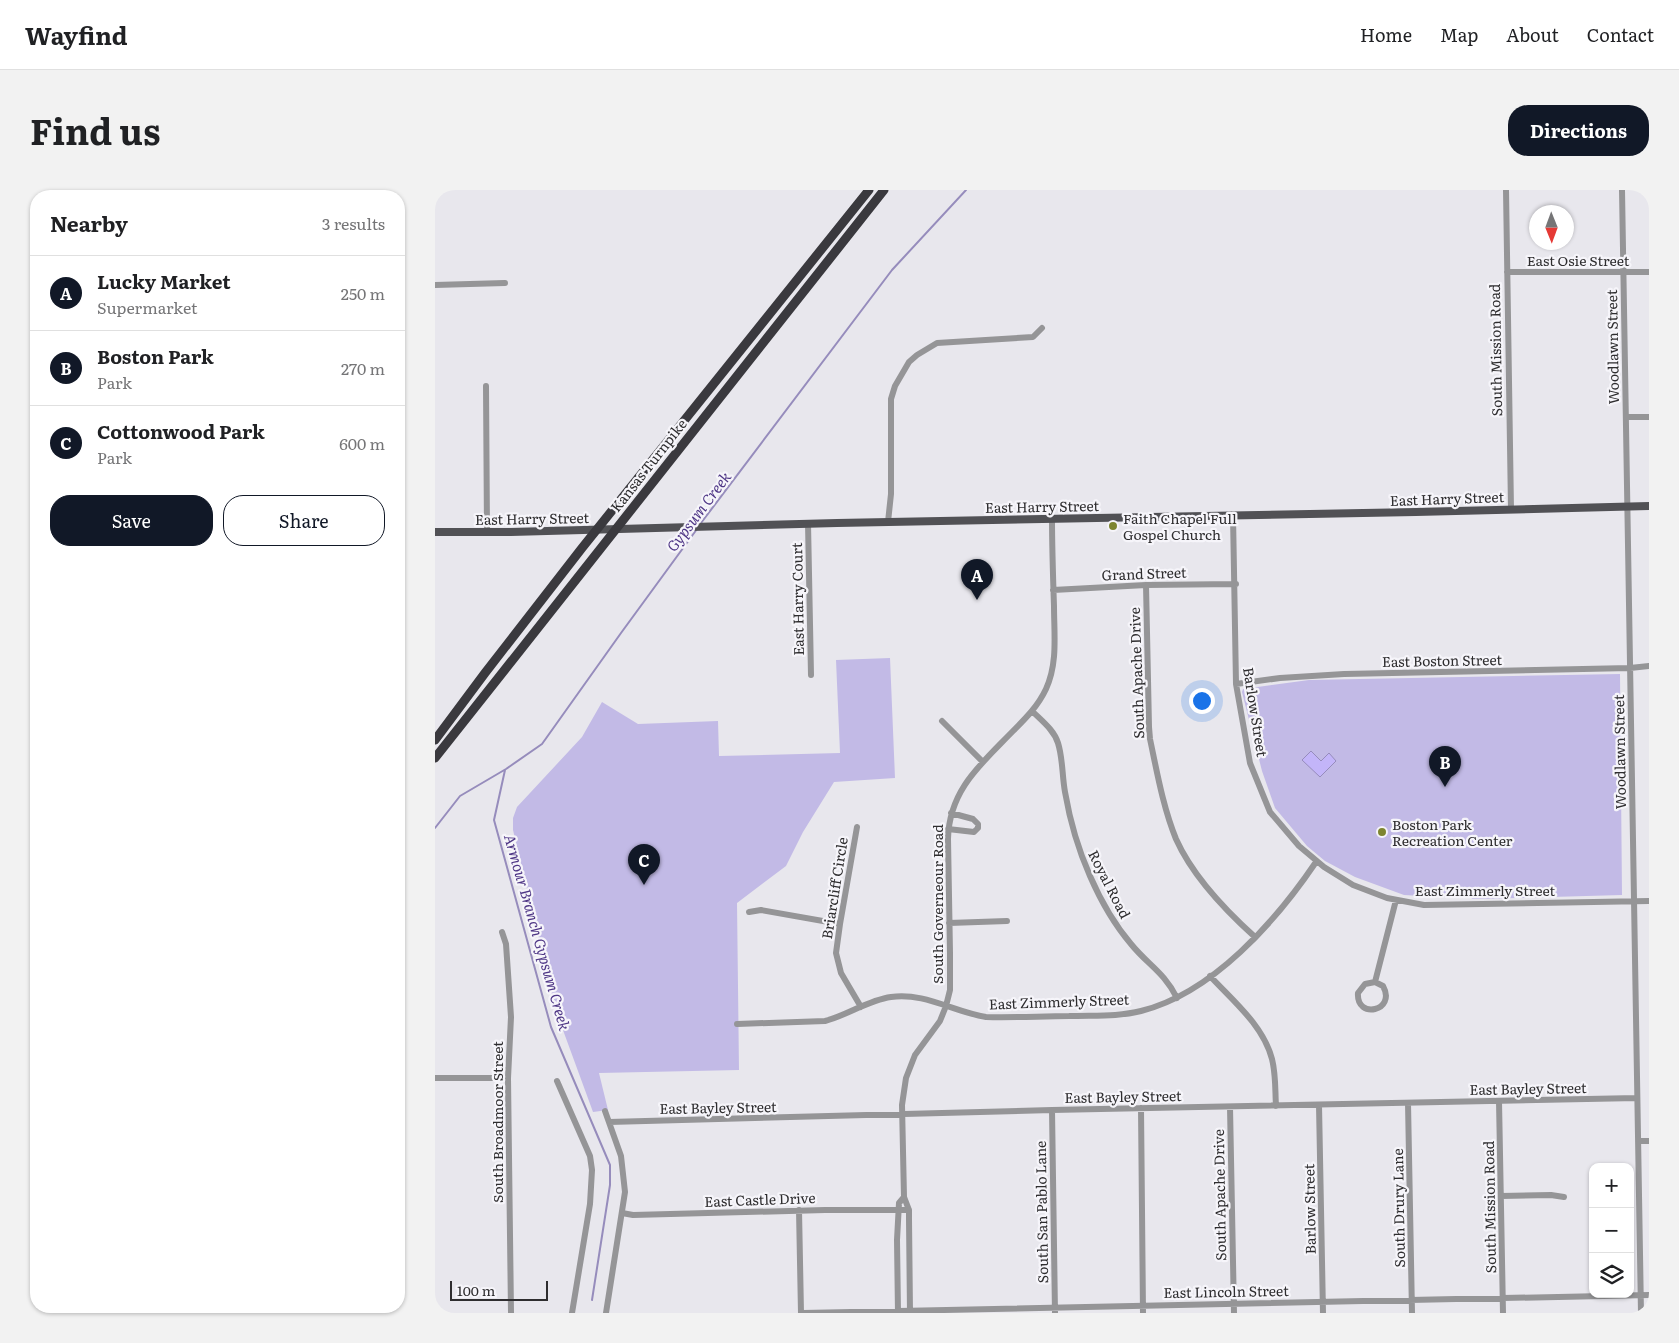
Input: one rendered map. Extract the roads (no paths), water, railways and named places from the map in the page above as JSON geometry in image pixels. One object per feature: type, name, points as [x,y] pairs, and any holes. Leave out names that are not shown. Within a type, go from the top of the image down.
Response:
[{"type":"highway","name":"Kansas Turnpike","points":[[435,740],[582,548],[869,190]]},
{"type":"highway","name":"Kansas Turnpike","points":[[435,758],[884,190]]},
{"type":"main road","name":"East Harry Street","points":[[435,532],[1649,506]]},
{"type":"street","name":"South Mission Road","points":[[1506,190],[1511,509]]},
{"type":"street","name":"Woodlawn Street","points":[[1622,190],[1641,1313]]},
{"type":"street","name":"East Osie Street","points":[[1507,272],[1649,272]]},
{"type":"street","points":[[435,285],[505,283]]},
{"type":"street","points":[[888,522],[891,494],[891,399],[895,386],[909,362],[937,343],[1033,337],[1043,328]]},
{"type":"street","points":[[486,386],[487,532]]},
{"type":"street","points":[[1626,417],[1649,417]]},
{"type":"street","name":"Barlow Street","points":[[1233,514],[1236,684],[1250,763],[1270,812],[1299,846],[1316,862]]},
{"type":"street","name":"South Governeour Road","points":[[910,1312],[909,1210],[904,1197],[902,1113],[904,1087],[911,1063],[921,1046],[937,1027],[946,1006],[950,982],[948,829],[951,814],[962,787],[1032,711],[1046,689],[1053,670],[1055,644],[1052,518]]},
{"type":"street","name":"East Harry Court","points":[[808,524],[811,675]]},
{"type":"street","name":"Grand Street","points":[[1053,590],[1146,585],[1235,584]]},
{"type":"street","name":"South Apache Drive","points":[[1146,585],[1149,733],[1169,818],[1177,840],[1195,871],[1219,900],[1255,937]]},
{"type":"street","name":"East Boston Street","points":[[1236,684],[1279,678],[1344,674],[1630,668],[1649,666]]},
{"type":"street","name":"Royal Road","points":[[1032,711],[1050,729],[1058,743],[1072,826],[1078,848],[1090,877],[1122,933],[1139,953],[1165,978],[1177,998]]},
{"type":"street","points":[[942,721],[983,762]]},
{"type":"street","points":[[948,829],[977,831],[978,824],[973,818],[951,814]]},
{"type":"street","name":"Briarcliff Circle","points":[[857,827],[837,943],[838,964],[848,986],[861,1007]]},
{"type":"street","name":"East Zimmerly Street","points":[[737,1024],[825,1021],[837,1018],[878,1000],[899,996],[918,998],[986,1017],[1101,1015],[1139,1011],[1177,998],[1227,963],[1272,920],[1316,862],[1353,885],[1396,900],[1424,905],[1649,901]]},
{"type":"street","points":[[1375,982],[1396,900]]},
{"type":"street","points":[[749,912],[761,910],[840,924]]},
{"type":"street","points":[[949,923],[1007,921]]},
{"type":"street","name":"South Broadmoor Street","points":[[502,932],[505,944],[511,1017],[508,1078],[511,1313]]},
{"type":"street","points":[[1210,976],[1243,1011],[1268,1047],[1273,1064],[1276,1106]]},
{"type":"street","points":[[1375,982],[1383,986],[1386,998],[1379,1007],[1369,1009],[1362,1006],[1359,1001],[1358,992],[1365,984],[1375,982]]},
{"type":"street","points":[[435,1078],[508,1078]]},
{"type":"street","points":[[557,1082],[590,1156],[592,1170],[590,1204],[573,1313]]},
{"type":"street","name":"East Bayley Street","points":[[609,1122],[902,1113],[1637,1098]]},
{"type":"street","name":"South Mission Road","points":[[1499,1101],[1503,1313]]},
{"type":"street","name":"South Drury Lane","points":[[1408,1103],[1412,1313]]},
{"type":"street","name":"Barlow Street","points":[[1319,1105],[1323,1313]]},
{"type":"street","name":"South Apache Drive","points":[[1230,1106],[1234,1313]]},
{"type":"street","points":[[1141,1108],[1143,1309]]},
{"type":"street","name":"South San Pablo Lane","points":[[1052,1110],[1055,1310]]},
{"type":"street","points":[[605,1111],[623,1167],[625,1192],[606,1313]]},
{"type":"street","points":[[1638,1142],[1649,1141]]},
{"type":"street","points":[[1501,1196],[1551,1195],[1564,1197]]},
{"type":"street","points":[[898,1312],[897,1240],[899,1203],[904,1197]]},
{"type":"street","points":[[799,1210],[802,1313]]},
{"type":"street","name":"East Castle Drive","points":[[622,1214],[799,1210],[909,1210]]},
{"type":"street","name":"East Lincoln Street","points":[[802,1313],[1143,1309],[1233,1304],[1649,1295]]},
{"type":"waterway","name":"Gypsum Creek","points":[[701,523],[892,270],[966,190]]},
{"type":"waterway","name":"Gypsum Creek","points":[[435,828],[460,796],[506,769],[542,744],[697,529]]},
{"type":"waterway","name":"Armour Branch Gypsum Creek","points":[[505,770],[494,820],[551,1027],[610,1165],[610,1185],[592,1300]]},
{"type":"place","name":"Faith Chapel Full Gospel Church","points":[[1113,526]]},
{"type":"place","name":"Lucky Market","points":[[977,600]]},
{"type":"place","name":"Boston Park","points":[[1445,787]]},
{"type":"place","name":"Boston Park Recreation Center","points":[[1382,832]]},
{"type":"place","name":"Cottonwood Park","points":[[644,885]]}]
